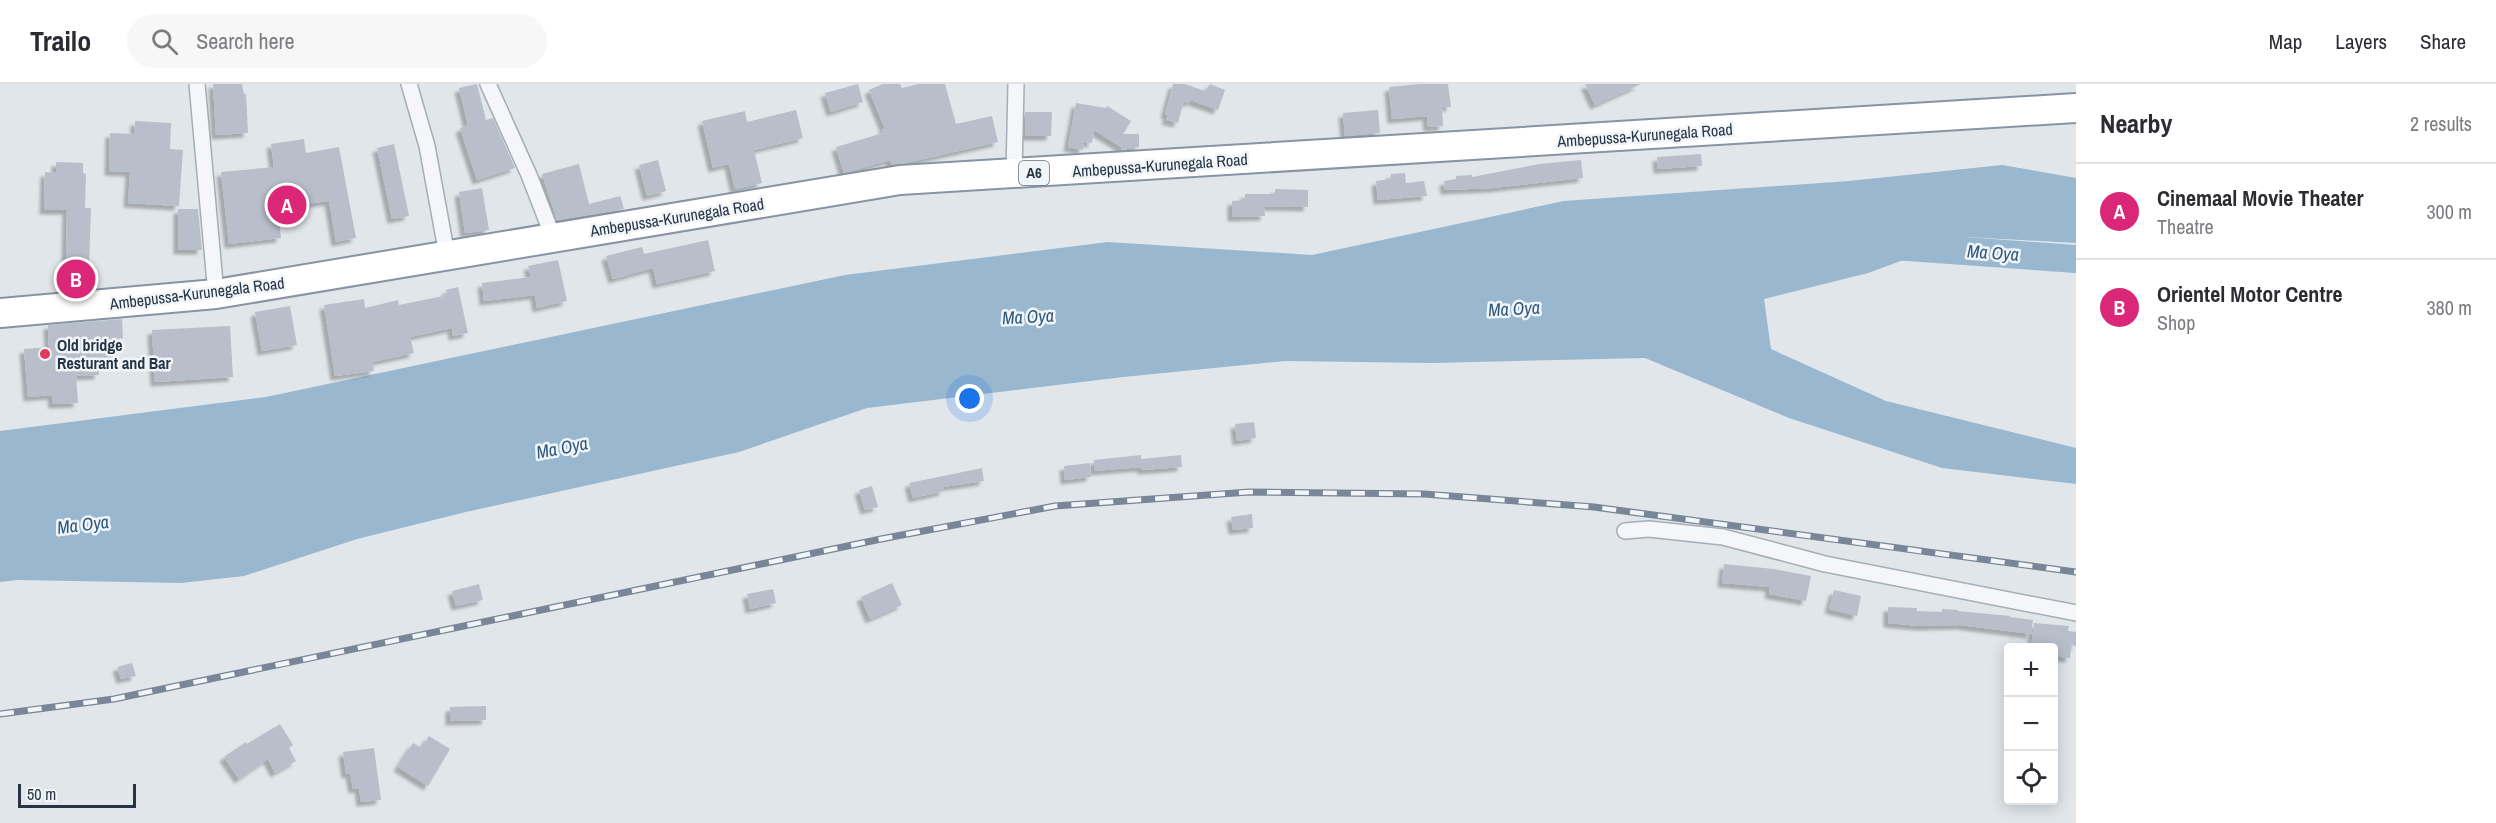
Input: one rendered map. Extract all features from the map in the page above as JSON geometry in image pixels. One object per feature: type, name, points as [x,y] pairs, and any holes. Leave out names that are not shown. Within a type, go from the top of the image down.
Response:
[{"type":"highway","name":"Ambepussa-Kurunegala Road","points":[[0,314],[216,294],[900,180],[2076,108]]},
{"type":"street","points":[[197,84],[216,294]]},
{"type":"street","points":[[409,84],[427,146],[447,255]]},
{"type":"street","points":[[488,84],[529,175],[553,237]]},
{"type":"street","points":[[1014,174],[1016,84]]},
{"type":"street","points":[[1625,531],[1649,529],[1723,537],[1825,564],[2076,613]]},
{"type":"water","points":[[2002,165],[2076,178],[2076,243],[1966,237],[1868,273],[1764,299],[1771,349],[1886,401],[2076,448],[2076,484],[1942,468],[1789,418],[1645,358],[1432,363],[1285,361],[1123,377],[867,408],[739,452],[466,512],[357,539],[244,576],[181,583],[18,580],[0,582],[0,431],[266,397],[845,275],[1108,242],[1312,255],[1564,201],[1849,181]]},
{"type":"building","points":[[213,84],[242,84],[244,94],[246,94],[248,133],[216,135]]},
{"type":"building","points":[[477,84],[486,120],[493,118],[515,168],[477,180],[460,128],[468,125],[459,88]]},
{"type":"building","points":[[858,84],[863,102],[831,112],[825,93]]},
{"type":"building","points":[[883,84],[900,84],[902,88],[918,84],[945,84],[956,124],[992,116],[998,142],[906,163],[892,165],[890,160],[844,173],[836,147],[883,133],[882,129],[885,129],[869,90]]},
{"type":"building","points":[[1173,84],[1185,84],[1205,91],[1210,84],[1225,90],[1218,110],[1190,100],[1189,103],[1184,101],[1178,123],[1166,120],[1168,115],[1165,114]]},
{"type":"building","points":[[1448,84],[1451,107],[1442,107],[1443,126],[1428,127],[1427,116],[1392,119],[1389,87]]},
{"type":"building","points":[[1585,84],[1641,84],[1595,105]]},
{"type":"building","points":[[1076,103],[1106,108],[1107,106],[1131,121],[1123,134],[1139,134],[1139,147],[1121,150],[1121,147],[1094,130],[1092,143],[1084,142],[1083,150],[1068,147]]},
{"type":"building","points":[[796,110],[803,138],[754,150],[762,183],[735,189],[729,164],[713,168],[702,121],[745,111],[747,122]]},
{"type":"building","points":[[1378,110],[1380,133],[1345,136],[1343,113]]},
{"type":"building","points":[[1025,112],[1052,112],[1051,136],[1025,136]]},
{"type":"building","points":[[135,121],[171,123],[170,149],[183,150],[179,206],[128,203],[130,172],[109,171],[110,133],[134,134]]},
{"type":"building","points":[[304,139],[306,153],[339,147],[356,238],[336,242],[329,201],[278,208],[281,238],[229,244],[221,172],[274,167],[271,144]]},
{"type":"building","points":[[394,144],[409,216],[392,219],[377,148]]},
{"type":"building","points":[[1701,154],[1702,166],[1658,169],[1657,157]]},
{"type":"building","points":[[658,160],[666,191],[647,196],[639,165]]},
{"type":"building","points":[[1581,160],[1583,178],[1493,188],[1445,190],[1444,181],[1456,179],[1456,176],[1472,175],[1472,177],[1539,164]]},
{"type":"building","points":[[56,162],[83,163],[83,173],[86,174],[85,208],[91,208],[89,266],[66,265],[67,210],[44,210],[45,172],[56,173]]},
{"type":"building","points":[[579,164],[589,204],[620,196],[624,209],[557,220],[542,174]]},
{"type":"building","points":[[1405,173],[1406,183],[1424,181],[1427,196],[1378,200],[1376,181],[1391,179],[1391,174]]},
{"type":"building","points":[[482,188],[489,230],[465,233],[459,192]]},
{"type":"building","points":[[1275,189],[1308,190],[1308,207],[1264,206],[1265,216],[1232,217],[1232,201],[1245,200],[1245,194],[1275,194]]},
{"type":"building","points":[[178,209],[198,209],[202,250],[178,250]]},
{"type":"building","points":[[708,240],[715,271],[657,284],[653,268],[613,279],[606,256],[642,247],[644,254]]},
{"type":"building","points":[[558,260],[567,301],[537,308],[535,295],[484,301],[482,283],[531,277],[528,266]]},
{"type":"building","points":[[458,287],[468,333],[453,336],[452,328],[410,337],[414,353],[373,362],[374,371],[335,376],[324,305],[364,299],[365,308],[398,300],[399,305],[448,295],[446,290]]},
{"type":"building","points":[[290,306],[297,345],[262,351],[255,312]]},
{"type":"building","points":[[122,319],[123,338],[115,339],[117,359],[98,360],[99,375],[76,376],[78,403],[53,404],[52,395],[28,397],[24,349],[49,347],[48,325]]},
{"type":"building","points":[[230,326],[233,377],[155,382],[152,330]]},
{"type":"building","points":[[1254,422],[1256,438],[1237,441],[1235,424]]},
{"type":"building","points":[[1141,455],[1142,467],[1094,471],[1094,460]]},
{"type":"building","points":[[1181,455],[1182,467],[1142,470],[1141,459]]},
{"type":"building","points":[[1090,463],[1091,477],[1065,480],[1064,466]]},
{"type":"building","points":[[982,468],[984,481],[943,487],[944,491],[913,498],[909,483]]},
{"type":"building","points":[[872,486],[878,507],[865,510],[859,490]]},
{"type":"building","points":[[1252,514],[1253,528],[1233,530],[1231,517]]},
{"type":"building","points":[[1724,564],[1774,569],[1811,576],[1806,601],[1769,594],[1770,587],[1722,583]]},
{"type":"building","points":[[892,583],[902,605],[870,619],[861,597]]},
{"type":"building","points":[[479,584],[483,600],[456,606],[452,591]]},
{"type":"building","points":[[773,589],[776,603],[750,609],[747,594]]},
{"type":"building","points":[[1834,590],[1861,596],[1857,616],[1829,609]]},
{"type":"building","points":[[1888,607],[1917,608],[1917,611],[1958,610],[2033,620],[2031,634],[1960,625],[1920,626],[1888,623]]},
{"type":"building","points":[[2034,623],[2069,626],[2068,631],[2076,632],[2076,646],[2071,645],[2070,658],[2058,656],[2058,643],[2032,643]]},
{"type":"building","points":[[132,663],[136,676],[121,679],[117,667]]},
{"type":"building","points":[[486,706],[486,720],[450,721],[450,707]]},
{"type":"building","points":[[280,724],[293,745],[289,748],[296,761],[275,773],[268,759],[239,779],[224,757]]},
{"type":"building","points":[[429,736],[450,749],[428,786],[398,767],[413,743],[422,748]]},
{"type":"building","points":[[374,748],[381,800],[361,802],[359,788],[353,789],[350,773],[346,774],[343,752]]},
{"type":"waterway","name":"Ma Oya","points":[[1894,246],[2076,259]]},
{"type":"railway","points":[[0,714],[114,699],[881,539],[1055,506],[1249,492],[1424,494],[1594,507],[2076,572]]},
{"type":"place","name":"Cinemaal Movie Theater","points":[[287,205]]},
{"type":"place","name":"Orientel Motor Centre","points":[[76,279]]},
{"type":"place","name":"Old bridge Resturant and Bar","points":[[45,354]]}]
